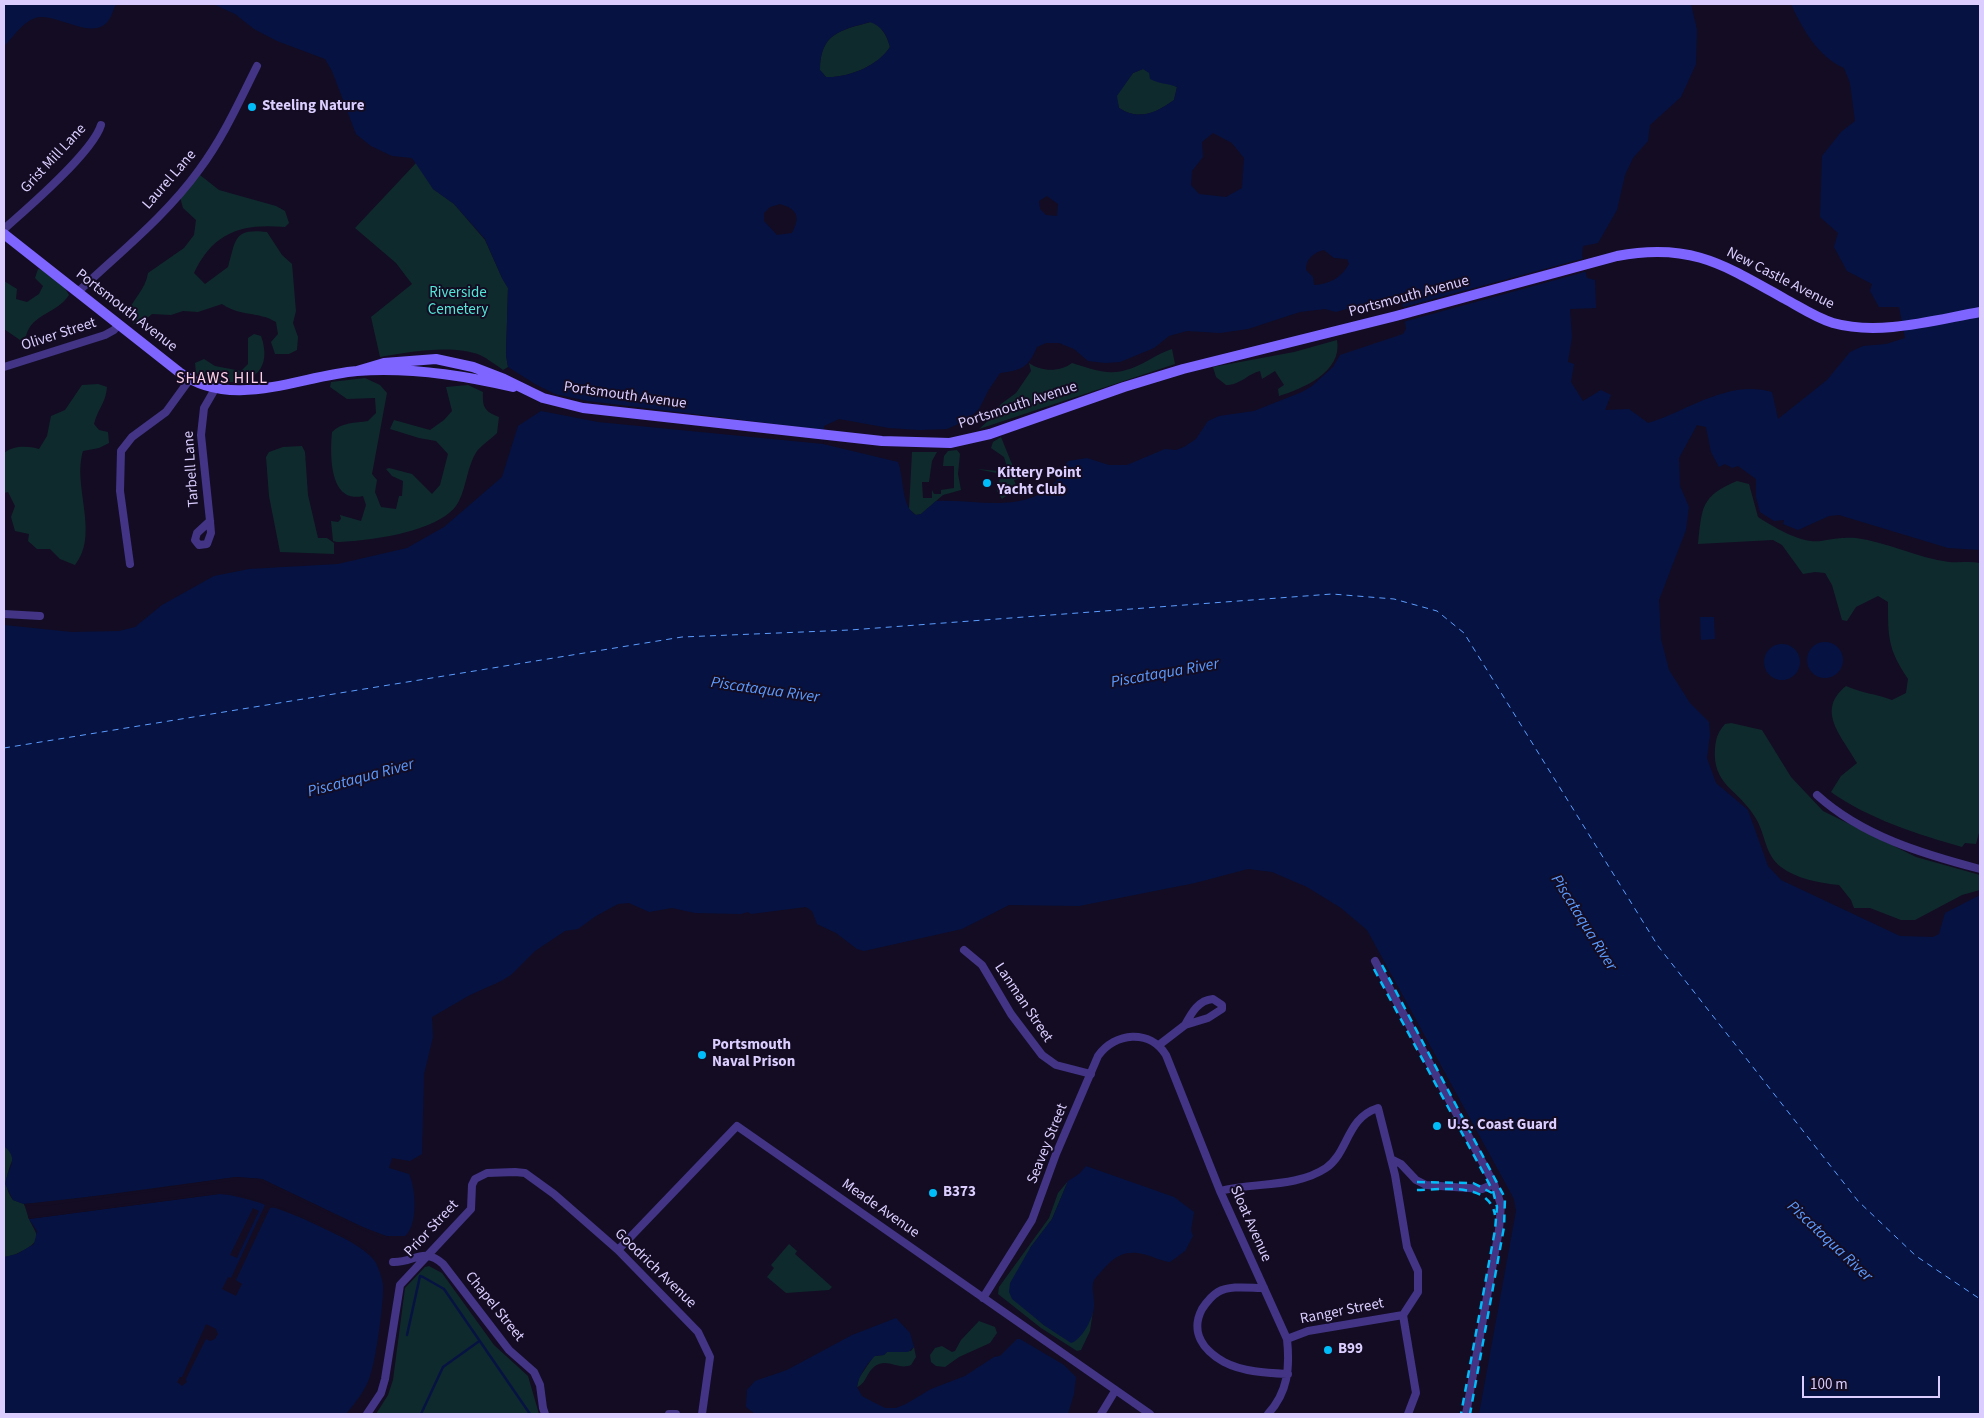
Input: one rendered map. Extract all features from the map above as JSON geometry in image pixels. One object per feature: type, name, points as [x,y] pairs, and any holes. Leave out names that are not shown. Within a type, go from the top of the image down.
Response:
[{"type":"main road","name":"Portsmouth Avenue","points":[[4,234],[190,379],[215,389],[256,390],[357,371],[400,370],[438,373],[525,390],[566,404],[615,413],[882,441],[950,443],[990,434],[1124,387],[1183,369],[1481,294]]},
{"type":"main road","name":"New Castle Avenue","points":[[1481,294],[1591,263],[1643,251],[1667,251],[1692,254],[1723,264],[1831,322],[1851,327],[1898,326],[1980,312]]},
{"type":"street","name":"Laurel Lane","points":[[78,292],[160,215],[199,171],[221,138],[257,66]]},
{"type":"street","name":"Grist Mill Lane","points":[[4,229],[52,185],[99,132],[101,125]]},
{"type":"street","name":"Oliver Street","points":[[4,368],[105,335],[114,330],[119,324]]},
{"type":"street","points":[[130,564],[120,491],[121,451],[132,437],[166,412],[190,379]]},
{"type":"street","name":"Tarbell Lane","points":[[210,521],[201,435],[204,408],[215,389]]},
{"type":"street","points":[[4,614],[40,616]]},
{"type":"street","points":[[1817,795],[1837,812],[1863,827],[1915,850],[1980,869]]},
{"type":"street","name":"Lanman Street","points":[[964,950],[982,965],[1011,1014],[1042,1055],[1056,1065],[1091,1074]]},
{"type":"street","points":[[1375,961],[1494,1184],[1501,1205],[1499,1230],[1466,1414]]},
{"type":"street","points":[[1158,1045],[1184,1025],[1195,1009],[1206,1000],[1216,1000],[1222,1005],[1222,1009],[1217,1014],[1184,1025]]},
{"type":"street","name":"Seavey Street","points":[[983,1298],[1032,1220],[1046,1186],[1056,1154],[1103,1050],[1115,1041],[1138,1036],[1149,1039],[1158,1045]]},
{"type":"street","name":"Sloat Avenue","points":[[1158,1045],[1168,1060],[1220,1191],[1288,1339],[1288,1374],[1284,1390],[1268,1414]]},
{"type":"street","points":[[1220,1191],[1290,1180],[1325,1168],[1333,1160],[1361,1116],[1378,1108],[1391,1159],[1407,1247],[1418,1271],[1418,1292],[1404,1315],[1416,1388],[1415,1398],[1408,1414]]},
{"type":"street","name":"Meade Avenue","points":[[618,1250],[737,1126],[1150,1414]]},
{"type":"street","points":[[1391,1159],[1401,1164],[1421,1184],[1426,1186],[1482,1190],[1494,1184]]},
{"type":"street","name":"Prior Street","points":[[367,1414],[381,1393],[385,1379],[400,1285],[471,1209],[472,1185],[478,1176],[493,1172],[525,1173]]},
{"type":"street","name":"Goodrich Avenue","points":[[525,1173],[554,1194],[618,1250],[676,1308],[705,1342],[711,1367],[702,1414]]},
{"type":"street","points":[[392,1262],[427,1254]]},
{"type":"street","name":"Chapel Street","points":[[427,1254],[443,1264],[509,1350],[527,1363],[534,1372],[540,1385],[542,1408],[546,1414]]},
{"type":"street","points":[[1264,1288],[1228,1289],[1216,1293],[1201,1311],[1197,1333],[1203,1345],[1224,1362],[1246,1369],[1288,1374]]},
{"type":"street","name":"Ranger Street","points":[[1288,1339],[1308,1331],[1404,1315]]},
{"type":"street","points":[[1101,1414],[1115,1391]]},
{"type":"street","points":[[669,1414],[676,1414]]},
{"type":"green space","points":[[871,22],[884,32],[890,47],[885,54],[862,70],[835,77],[826,77],[820,70],[821,58],[828,41],[841,31]]},
{"type":"green space","points":[[1143,69],[1177,87],[1174,100],[1147,114],[1140,115],[1126,112],[1119,108],[1116,96],[1133,73]]},
{"type":"green space","name":"Riverside Cemetery","points":[[417,162],[433,189],[454,204],[485,240],[508,288],[506,355],[508,367],[503,370],[480,355],[457,350],[430,350],[380,357],[371,317],[412,284],[396,263],[355,228]]},
{"type":"green space","points":[[200,175],[219,190],[276,206],[285,211],[289,223],[285,227],[270,226],[242,229],[220,239],[210,248],[194,273],[205,284],[228,267],[235,243],[242,234],[256,231],[267,232],[282,255],[292,264],[296,311],[293,323],[298,337],[297,350],[289,354],[275,354],[271,342],[278,334],[276,322],[263,316],[236,311],[222,304],[198,312],[183,311],[171,315],[152,314],[143,322],[134,324],[126,316],[145,284],[148,273],[184,248],[194,235],[196,220],[183,208],[180,197]]},
{"type":"green space","points":[[38,269],[56,278],[69,295],[58,306],[39,318],[29,328],[26,336],[20,340],[4,329],[4,281],[17,289],[16,299],[27,302],[39,294],[43,286],[35,278]]},
{"type":"green space","points":[[254,334],[261,336],[264,352],[263,365],[256,374],[235,382],[222,382],[196,373],[195,363],[204,359],[215,366],[241,371],[248,364],[248,338]]},
{"type":"green space","points":[[1337,340],[1337,351],[1334,361],[1327,370],[1309,384],[1279,396],[1278,389],[1284,385],[1275,371],[1262,379],[1260,371],[1236,383],[1226,385],[1216,377],[1213,367],[1294,352]]},
{"type":"green space","points":[[1172,349],[1175,364],[979,429],[989,420],[1001,404],[1016,393],[1031,371],[1029,363],[1039,368],[1051,370],[1062,368],[1072,363],[1098,371],[1119,372],[1138,366]]},
{"type":"green space","points":[[365,378],[380,385],[387,393],[372,474],[377,480],[375,492],[381,507],[396,509],[399,496],[402,496],[403,481],[392,476],[386,469],[389,468],[412,474],[432,494],[440,485],[448,454],[436,441],[390,429],[394,420],[430,430],[444,420],[452,411],[446,387],[468,385],[483,392],[485,408],[490,413],[499,417],[497,433],[477,451],[459,501],[451,512],[438,520],[404,533],[367,540],[337,542],[333,541],[331,521],[338,522],[341,519],[340,515],[361,521],[366,505],[363,496],[352,496],[344,492],[338,485],[332,464],[332,432],[344,425],[368,421],[376,413],[375,398],[347,399],[330,387],[331,382]]},
{"type":"green space","points":[[98,384],[107,387],[94,424],[99,430],[108,432],[109,443],[99,448],[83,451],[81,479],[86,525],[82,553],[75,565],[60,559],[50,549],[37,549],[28,541],[29,534],[15,531],[11,517],[15,506],[8,492],[4,493],[4,453],[21,447],[39,449],[47,436],[51,416],[65,410],[82,385]]},
{"type":"green space","points":[[1001,437],[1018,479],[1014,480],[1016,485],[1020,486],[1002,499],[997,491],[1001,474],[977,469],[1008,470],[1004,457],[991,448],[993,442]]},
{"type":"green space","points":[[302,446],[305,452],[308,495],[318,538],[327,538],[334,543],[334,554],[280,552],[269,496],[266,457],[269,452],[283,447]]},
{"type":"green space","points":[[957,450],[960,454],[958,474],[961,490],[943,495],[921,514],[916,515],[909,509],[912,452],[937,452],[932,461],[929,482],[922,482],[923,498],[932,498],[932,490],[934,494],[941,494],[941,490],[954,488],[954,466],[943,466],[944,456],[948,451]]},
{"type":"green space","points":[[1737,481],[1749,484],[1758,517],[1797,538],[1821,541],[1856,538],[1937,560],[1980,563],[1980,829],[1976,844],[1965,843],[1962,847],[1911,831],[1877,818],[1831,792],[1841,776],[1857,763],[1834,724],[1832,714],[1837,695],[1846,686],[1892,700],[1906,693],[1908,679],[1896,659],[1890,643],[1888,602],[1878,596],[1856,607],[1847,621],[1842,620],[1832,585],[1825,573],[1803,574],[1782,545],[1773,540],[1698,544],[1705,504],[1716,492]]},
{"type":"green space","points":[[1731,723],[1762,730],[1791,777],[1823,811],[1916,857],[1980,875],[1980,890],[1962,895],[1915,920],[1901,920],[1870,908],[1854,908],[1851,900],[1839,885],[1808,880],[1794,875],[1781,867],[1775,862],[1768,850],[1759,823],[1722,779],[1718,770],[1715,760],[1717,738],[1725,724]]},
{"type":"green space","points":[[4,1146],[11,1152],[13,1158],[7,1174],[10,1195],[13,1200],[24,1204],[36,1238],[35,1242],[26,1249],[4,1257]]},
{"type":"green space","points":[[1068,1181],[1052,1219],[1030,1248],[1036,1318],[1045,1326],[1083,1331],[1093,1311],[1090,1331],[1081,1350],[1077,1351],[1041,1328],[998,1294],[999,1287],[1049,1218],[1058,1193]]},
{"type":"green space","points":[[789,1244],[797,1251],[795,1254],[832,1287],[829,1290],[786,1293],[767,1277],[774,1268],[771,1265]]},
{"type":"green space","points":[[429,1266],[442,1273],[494,1345],[528,1376],[539,1414],[376,1414],[388,1395],[393,1380],[405,1288],[425,1267]]},
{"type":"green space","points":[[979,1321],[995,1327],[997,1333],[990,1343],[959,1357],[945,1367],[936,1366],[931,1362],[930,1355],[935,1348],[942,1346],[952,1352],[955,1351],[961,1340]]},
{"type":"green space","points":[[914,1347],[916,1357],[911,1365],[879,1364],[872,1369],[861,1385],[857,1387],[859,1378],[874,1356],[884,1355],[887,1352],[911,1351]]},
{"type":"water","points":[[4,4],[116,4],[109,19],[101,27],[83,27],[53,18],[35,18],[22,27],[4,46]]},
{"type":"water","name":"Piscataqua River","points":[[213,4],[1691,4],[1697,30],[1696,64],[1681,97],[1650,125],[1648,141],[1633,158],[1625,175],[1617,210],[1598,243],[1583,246],[1582,255],[1587,278],[1595,280],[1596,308],[1570,309],[1572,337],[1568,362],[1574,364],[1571,382],[1583,401],[1601,390],[1611,395],[1605,410],[1629,409],[1648,423],[1724,393],[1756,389],[1772,392],[1778,419],[1827,380],[1850,352],[1863,346],[1886,344],[1905,338],[1899,307],[1879,307],[1870,291],[1872,284],[1847,271],[1834,247],[1838,233],[1820,217],[1822,156],[1841,132],[1855,121],[1850,83],[1844,68],[1826,57],[1812,41],[1800,23],[1791,4],[1980,4],[1980,550],[1948,548],[1839,515],[1829,516],[1798,530],[1783,524],[1784,520],[1774,521],[1760,512],[1756,497],[1756,479],[1738,466],[1732,468],[1725,464],[1719,467],[1711,452],[1706,427],[1697,425],[1679,458],[1680,486],[1689,507],[1686,530],[1659,600],[1661,639],[1669,670],[1690,703],[1709,722],[1710,735],[1707,758],[1716,783],[1748,810],[1768,866],[1781,880],[1900,936],[1933,937],[1939,934],[1945,913],[1980,895],[1980,1414],[1479,1414],[1516,1211],[1514,1199],[1367,930],[1341,908],[1307,887],[1272,872],[1248,869],[1195,883],[1079,906],[1009,905],[962,929],[864,951],[857,949],[836,933],[817,924],[812,911],[806,907],[741,914],[695,913],[672,908],[649,912],[629,903],[618,904],[578,929],[565,931],[535,951],[511,975],[470,995],[432,1017],[433,1037],[424,1074],[422,1154],[410,1161],[392,1158],[389,1168],[409,1174],[413,1188],[414,1216],[409,1231],[405,1236],[385,1236],[371,1231],[262,1179],[236,1177],[51,1202],[24,1204],[13,1200],[5,1184],[12,1160],[9,1151],[4,1146],[4,625],[72,632],[119,631],[135,627],[162,605],[214,576],[249,569],[338,564],[407,548],[444,527],[502,477],[518,426],[541,411],[535,384],[508,367],[506,355],[508,288],[485,239],[454,204],[433,189],[412,158],[392,156],[371,146],[356,134],[332,71],[325,59],[277,41],[254,29],[235,14]],"holes":[[[870,22],[878,26],[886,35],[890,47],[878,60],[862,70],[835,77],[826,77],[820,70],[824,48],[834,36],[850,28]],[[1143,69],[1149,73],[1150,79],[1177,87],[1174,100],[1161,109],[1147,114],[1134,114],[1119,108],[1117,96],[1133,73]],[[1213,133],[1232,143],[1244,158],[1242,188],[1226,197],[1199,194],[1191,185],[1192,171],[1203,157],[1202,142]],[[1047,196],[1058,204],[1057,216],[1046,215],[1040,209],[1039,201]],[[780,204],[790,208],[794,211],[797,218],[792,233],[777,235],[764,221],[764,213],[770,207]],[[1324,250],[1334,258],[1347,259],[1349,264],[1334,279],[1314,285],[1313,277],[1306,270],[1306,266],[1311,257]],[[1391,296],[1402,301],[1406,329],[1403,334],[1340,355],[1333,367],[1312,386],[1302,392],[1254,411],[1219,416],[1208,421],[1196,439],[1184,447],[1176,450],[1165,449],[1127,465],[1109,465],[1087,458],[1068,461],[1056,481],[1044,492],[1030,498],[1015,502],[999,503],[936,501],[921,514],[916,515],[911,511],[905,499],[898,462],[823,444],[824,426],[839,419],[889,428],[919,430],[947,429],[967,420],[979,409],[1000,373],[1014,371],[1023,367],[1031,360],[1037,347],[1046,343],[1059,343],[1074,349],[1088,361],[1120,362],[1154,348],[1169,336],[1187,331],[1220,333],[1248,329],[1300,312],[1325,309],[1336,312]]]},
{"type":"water","points":[[1700,617],[1714,617],[1715,639],[1701,640]]},
{"type":"water","points":[[1825,642],[1837,648],[1843,660],[1837,672],[1825,678],[1813,672],[1807,660],[1813,648]]},
{"type":"water","points":[[1782,644],[1795,649],[1800,662],[1795,675],[1782,680],[1769,675],[1764,662],[1769,649]]},
{"type":"water","points":[[1086,1166],[1174,1197],[1194,1212],[1191,1230],[1193,1236],[1185,1251],[1170,1262],[1147,1255],[1127,1253],[1120,1255],[1109,1263],[1093,1283],[1094,1309],[1090,1321],[1083,1333],[1071,1343],[1045,1326],[1012,1299],[1009,1292],[1010,1283],[1030,1248],[1052,1219],[1068,1181],[1079,1174]]},
{"type":"water","points":[[219,1194],[254,1201],[304,1219],[350,1241],[376,1263],[382,1279],[383,1293],[375,1357],[366,1386],[346,1414],[4,1414],[4,1257],[17,1254],[34,1244],[37,1231],[29,1219]]},
{"type":"water","points":[[896,1318],[910,1333],[914,1347],[908,1352],[887,1352],[884,1355],[875,1356],[859,1379],[857,1387],[862,1396],[885,1408],[896,1408],[931,1389],[965,1376],[994,1357],[1000,1356],[1017,1339],[1020,1339],[1064,1365],[1076,1377],[1074,1394],[1068,1414],[755,1414],[746,1407],[747,1390],[755,1381],[787,1370],[852,1335]]},
{"type":"pier","points":[[1585,258],[1588,271],[1403,322],[1400,308]]},
{"type":"pier","points":[[535,384],[555,394],[588,401],[824,430],[823,444],[598,422],[541,411]]},
{"type":"pier","points":[[236,1177],[262,1179],[360,1226],[389,1237],[384,1239],[370,1233],[257,1180],[236,1180],[51,1205],[25,1206],[24,1204],[141,1191]]},
{"type":"pier","points":[[232,1192],[295,1212],[357,1242],[374,1256],[373,1258],[356,1244],[294,1214],[277,1207],[270,1208],[236,1280],[242,1284],[236,1296],[222,1289],[228,1277],[231,1278],[265,1205],[259,1202],[238,1195],[219,1194],[29,1219],[28,1217],[206,1193]]},
{"type":"pier","points":[[253,1208],[259,1211],[237,1258],[230,1255]]},
{"type":"pier","points":[[206,1324],[216,1329],[218,1334],[215,1339],[210,1341],[206,1339],[186,1379],[187,1382],[182,1386],[177,1382],[182,1377]]},
{"type":"waterway","points":[[407,1335],[420,1276],[444,1289],[530,1414]]},
{"type":"waterway","points":[[421,1414],[443,1367],[478,1342]]},
{"type":"ferry route","points":[[4,748],[682,637],[850,630],[1332,594],[1394,599],[1437,611],[1464,633],[1658,946],[1858,1201],[1916,1256],[1980,1299]]},
{"type":"railway","points":[[1382,965],[1505,1198],[1504,1227],[1470,1414]]},
{"type":"railway","points":[[1374,969],[1493,1191],[1497,1207],[1495,1230],[1461,1414]]},
{"type":"railway","points":[[1417,1182],[1473,1183],[1492,1193]]},
{"type":"railway","points":[[1417,1190],[1451,1189],[1474,1192],[1484,1197],[1491,1204],[1495,1215]]},
{"type":"place","name":"Steeling Nature","points":[[252,107]]},
{"type":"place","name":"Kittery Point Yacht Club","points":[[987,483]]},
{"type":"place","name":"Portsmouth Naval Prison","points":[[702,1055]]},
{"type":"place","name":"U.S. Coast Guard","points":[[1437,1126]]},
{"type":"place","name":"B373","points":[[933,1193]]},
{"type":"place","name":"B99","points":[[1328,1350]]},
{"type":"district","name":"SHAWS HILL","points":[[222,379]]}]
